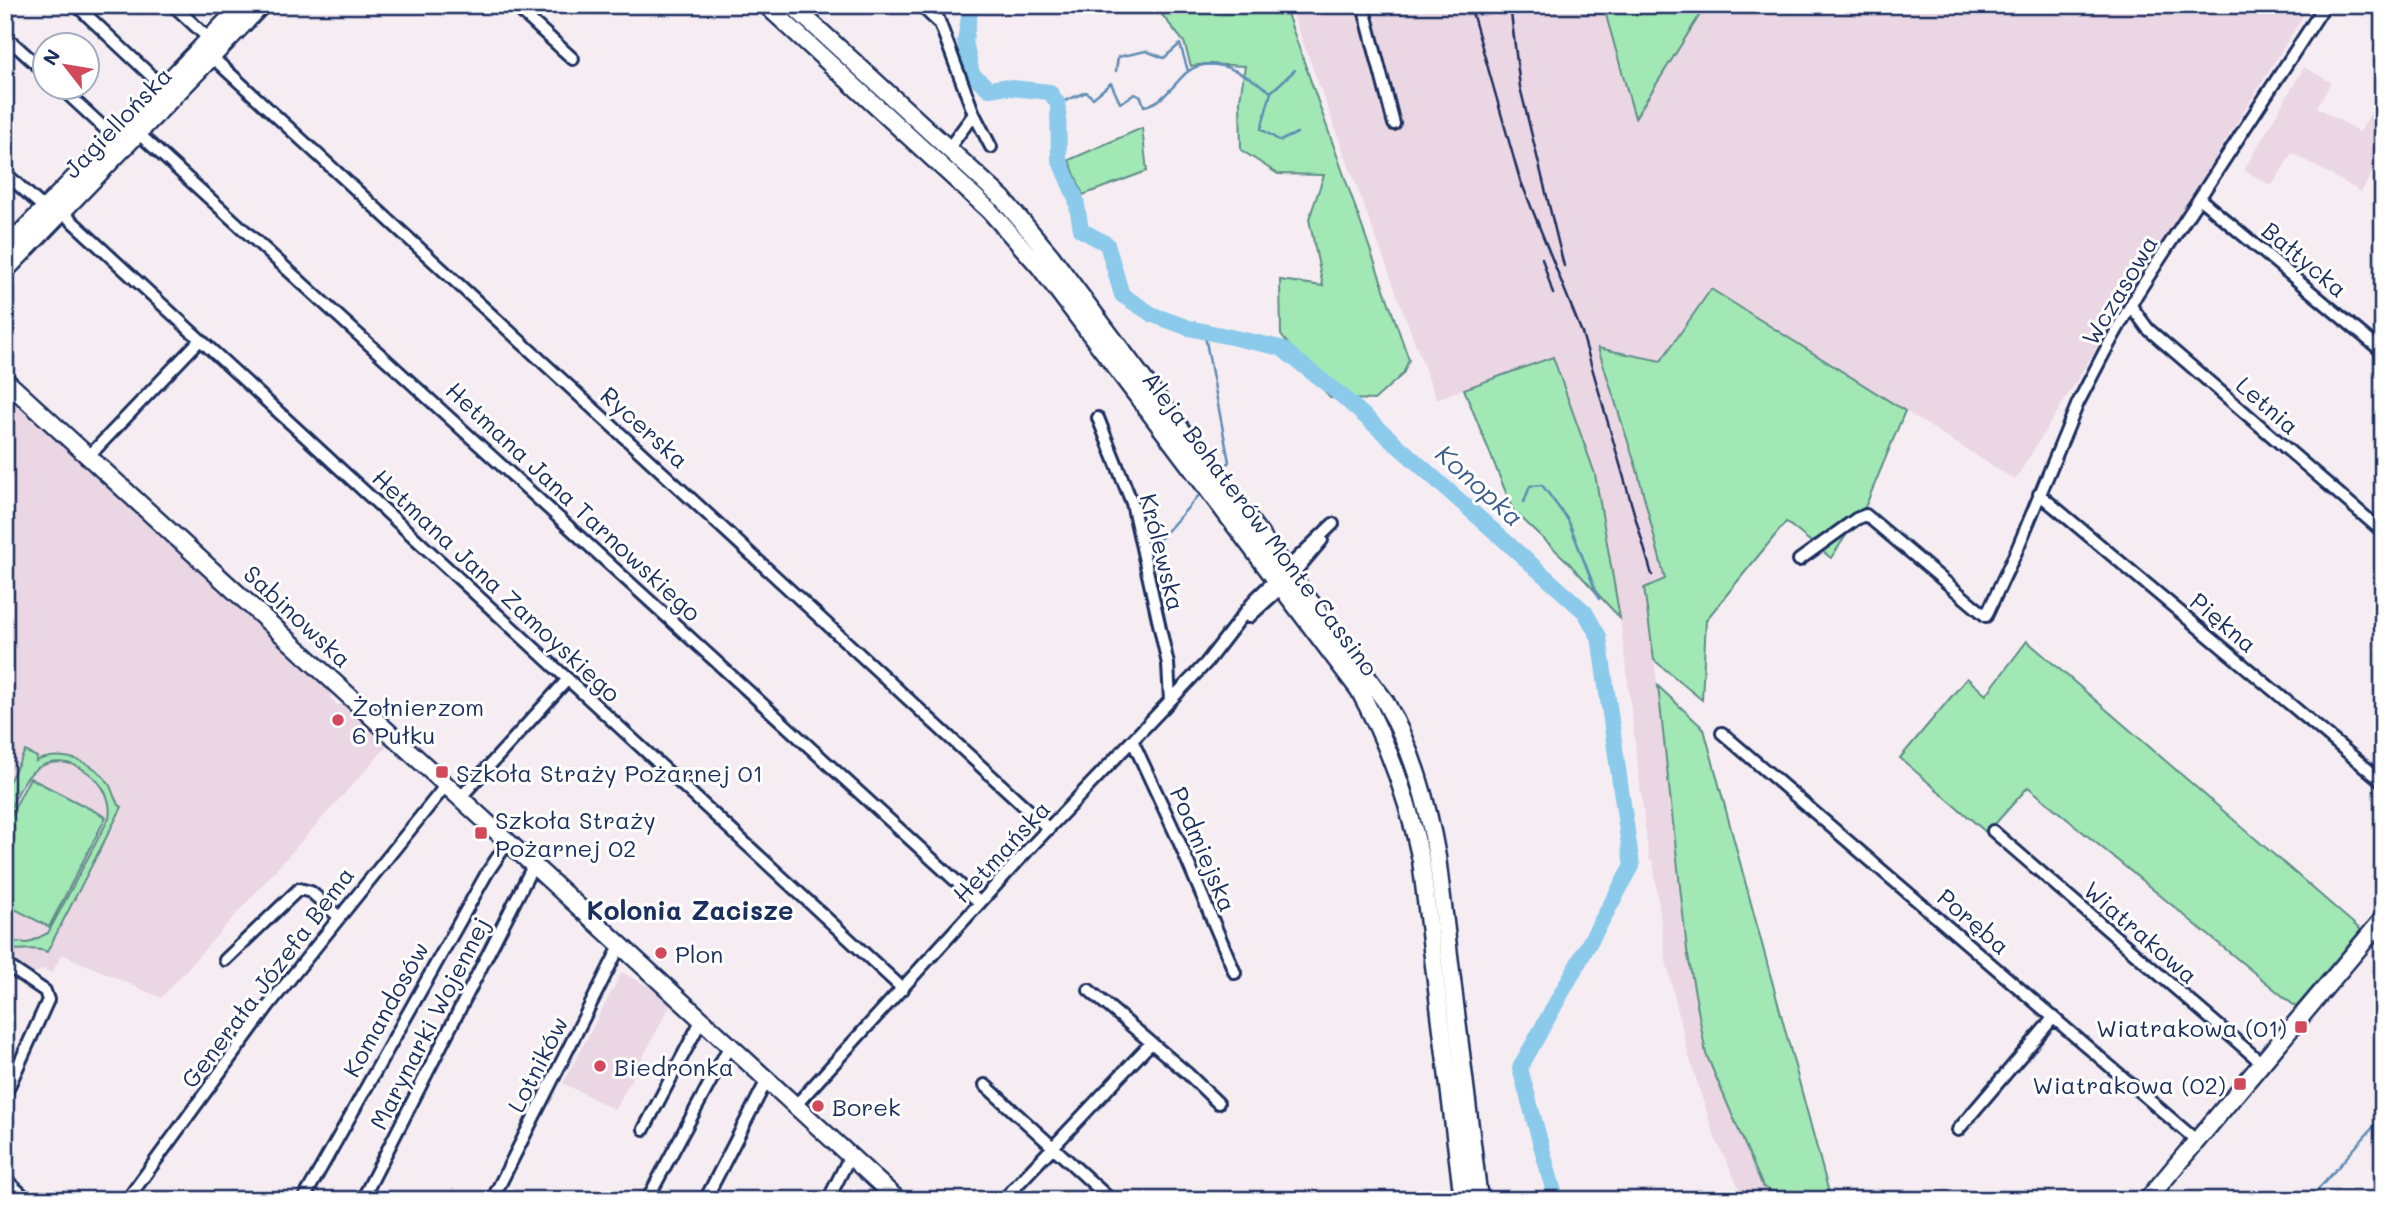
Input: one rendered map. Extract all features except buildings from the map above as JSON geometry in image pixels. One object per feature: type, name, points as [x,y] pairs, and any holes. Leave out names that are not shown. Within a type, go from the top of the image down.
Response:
[{"type":"main road","name":"Aleja Bohaterów Monte Cassino","points":[[766,5],[989,211],[1039,266],[1206,490],[1285,577],[1385,701],[1413,761],[1427,803],[1437,857],[1479,1200]]},
{"type":"main road","name":"Aleja Bohaterów Monte Cassino","points":[[792,5],[1002,198],[1051,256],[1217,474],[1359,690],[1380,729],[1410,807],[1421,860],[1462,1200]]},
{"type":"main road","name":"Jagiellońska","points":[[5,249],[208,38],[251,7]]},
{"type":"main road","name":"Jagiellońska","points":[[5,271],[212,57],[251,7]]},
{"type":"main road","name":"Sabinowska","points":[[5,380],[508,842],[619,948],[898,1200]]},
{"type":"main road","points":[[2147,1200],[2383,919]]},
{"type":"street","points":[[76,5],[162,86]]},
{"type":"street","points":[[173,5],[208,38]]},
{"type":"street","points":[[514,5],[573,59]]},
{"type":"street","points":[[920,5],[940,24]]},
{"type":"street","points":[[933,5],[974,114],[990,147]]},
{"type":"street","points":[[1363,5],[1395,124]]},
{"type":"street","name":"Wczasowa","points":[[1800,560],[1856,519],[1866,515],[1986,616],[1997,597],[2078,403],[2130,306],[2325,5]]},
{"type":"street","points":[[5,36],[32,60]]},
{"type":"street","name":"Rycerska","points":[[212,57],[1049,829]]},
{"type":"street","points":[[76,102],[114,137]]},
{"type":"street","points":[[948,149],[974,114]]},
{"type":"street","name":"Hetmana Jana Tarnowskiego","points":[[138,134],[980,902]]},
{"type":"street","points":[[5,173],[44,208]]},
{"type":"street","name":"Bałtycka","points":[[2200,199],[2383,352]]},
{"type":"street","name":"Hetmana Jana Zamoyskiego","points":[[62,212],[903,989]]},
{"type":"street","name":"Letnia","points":[[2130,306],[2148,329],[2383,532]]},
{"type":"street","points":[[89,456],[200,340]]},
{"type":"street","name":"Królewska","points":[[1098,418],[1132,503],[1165,650],[1170,701]]},
{"type":"street","name":"Piękna","points":[[2039,494],[2383,782]]},
{"type":"street","name":"Hetmańska","points":[[795,1106],[980,902],[1133,742],[1238,625],[1257,597],[1285,577]]},
{"type":"street","points":[[460,798],[568,679]]},
{"type":"street","name":"Poręba","points":[[1722,733],[2197,1141]]},
{"type":"street","name":"Podmiejska","points":[[1133,742],[1173,826],[1235,973]]},
{"type":"street","name":"Generała Józefa Bema","points":[[127,1200],[269,1005],[446,785]]},
{"type":"street","name":"Wiatrakowa","points":[[1993,831],[2263,1064]]},
{"type":"street","name":"Komandosów","points":[[303,1200],[476,892],[508,842]]},
{"type":"street","name":"Marynarki Wojennej","points":[[362,1200],[533,866]]},
{"type":"street","points":[[225,960],[299,889],[311,892],[338,916]]},
{"type":"street","name":"Lotników","points":[[492,1200],[619,948]]},
{"type":"street","points":[[5,964],[45,991],[48,1000],[5,1094]]},
{"type":"street","points":[[1089,990],[1218,1103]]},
{"type":"street","points":[[1958,1130],[2054,1017]]},
{"type":"street","points":[[644,1129],[701,1021]]},
{"type":"street","points":[[1003,1200],[1151,1043]]},
{"type":"street","points":[[647,1200],[729,1047]]},
{"type":"street","points":[[705,1200],[767,1080]]},
{"type":"street","points":[[985,1085],[1111,1200]]},
{"type":"street","points":[[828,1200],[850,1156]]},
{"type":"street","points":[[5,1179],[28,1200]]},
{"type":"shaded area","points":[[1289,5],[2310,5],[2015,480],[1712,290],[1661,361],[1598,348],[1638,473],[1665,579],[1644,589],[1662,715],[1687,950],[1706,1054],[1770,1200],[1745,1200],[1715,1138],[1689,1057],[1666,961],[1653,861],[1649,860],[1620,618],[1595,474],[1553,357],[1436,399]]},
{"type":"shaded area","points":[[2304,67],[2331,82],[2317,107],[2360,132],[2375,105],[2383,109],[2383,167],[2377,164],[2361,192],[2292,153],[2272,186],[2244,170]]},
{"type":"shaded area","points":[[5,394],[331,692],[331,699],[337,705],[345,703],[389,744],[161,998],[62,954],[52,973],[43,969],[31,975],[5,958]]},
{"type":"shaded area","points":[[622,972],[673,1000],[615,1110],[563,1083]]},
{"type":"green space","points":[[1154,5],[1284,5],[1409,360],[1403,374],[1374,400],[1330,398],[1281,335],[1280,280],[1323,286],[1309,219],[1324,175],[1278,174],[1241,150],[1240,100],[1245,66],[1191,66],[1184,42]]},
{"type":"green space","points":[[1607,5],[1706,5],[1635,118],[1604,8]]},
{"type":"green space","points":[[1142,128],[1147,171],[1083,195],[1069,160]]},
{"type":"green space","points":[[1711,289],[1905,411],[1866,505],[1831,558],[1786,522],[1706,620],[1702,700],[1654,660],[1644,588],[1665,579],[1638,473],[1598,348],[1661,361]]},
{"type":"green space","points":[[1553,357],[1595,474],[1620,618],[1568,562],[1513,510],[1464,389]]},
{"type":"green space","points":[[2027,641],[2361,930],[2296,1007],[2028,787],[1987,833],[1900,758],[1967,678],[1986,695]]},
{"type":"green space","points":[[1658,686],[1704,729],[1831,1200],[1792,1200],[1763,1187],[1706,1054],[1687,950]]},
{"type":"green space","points":[[25,751],[37,757],[36,761],[66,757],[86,763],[109,784],[117,803],[122,807],[47,952],[38,949],[6,949],[5,941],[28,943],[48,933],[109,818],[109,805],[105,792],[87,772],[75,765],[48,763],[36,769],[26,779],[5,820],[5,789]]},
{"type":"green space","points":[[30,778],[106,817],[49,927],[5,904],[5,826]]},
{"type":"waterway","name":"Konopka","points":[[971,5],[965,41],[972,74],[989,89],[1002,87],[1050,92],[1058,104],[1059,159],[1076,199],[1081,230],[1107,244],[1122,295],[1153,315],[1189,328],[1281,348],[1342,396],[1585,612],[1599,637],[1632,866],[1520,1068],[1556,1200]]},
{"type":"waterway","points":[[1116,71],[1118,57],[1146,51],[1164,58],[1180,44],[1188,71]]},
{"type":"waterway","points":[[1058,104],[1086,92],[1093,98],[1111,83],[1120,103],[1135,94],[1141,97],[1144,106],[1162,97],[1186,73],[1196,67],[1219,65],[1242,74],[1271,92],[1261,129],[1280,141],[1297,133]]},
{"type":"waterway","points":[[1271,92],[1295,70]]},
{"type":"waterway","points":[[1204,331],[1229,462],[1220,472]]},
{"type":"waterway","points":[[1524,502],[1530,486],[1542,485],[1568,520],[1599,599]]},
{"type":"waterway","points":[[1149,547],[1161,538],[1201,493]]},
{"type":"waterway","points":[[2309,1200],[2383,1116]]},
{"type":"railway","points":[[1470,5],[1522,187]]},
{"type":"railway","points":[[1510,5],[1520,87],[1564,266]]},
{"type":"railway","points":[[1520,179],[1582,333],[1652,575]]},
{"type":"railway","points":[[1542,258],[1553,294]]},
{"type":"place","name":"Żołnierzom 6 Pułku","points":[[338,720]]},
{"type":"place","name":"Szkoła Straży Pożarnej 01","points":[[442,772]]},
{"type":"place","name":"Szkoła Straży Pożarnej 02","points":[[481,833]]},
{"type":"place","name":"Plon","points":[[661,953]]},
{"type":"place","name":"Wiatrakowa (01)","points":[[2301,1027]]},
{"type":"place","name":"Biedronka","points":[[600,1066]]},
{"type":"place","name":"Wiatrakowa (02)","points":[[2240,1084]]},
{"type":"place","name":"Borek","points":[[818,1106]]},
{"type":"district","name":"Kolonia Zacisze","points":[[690,910]]}]
